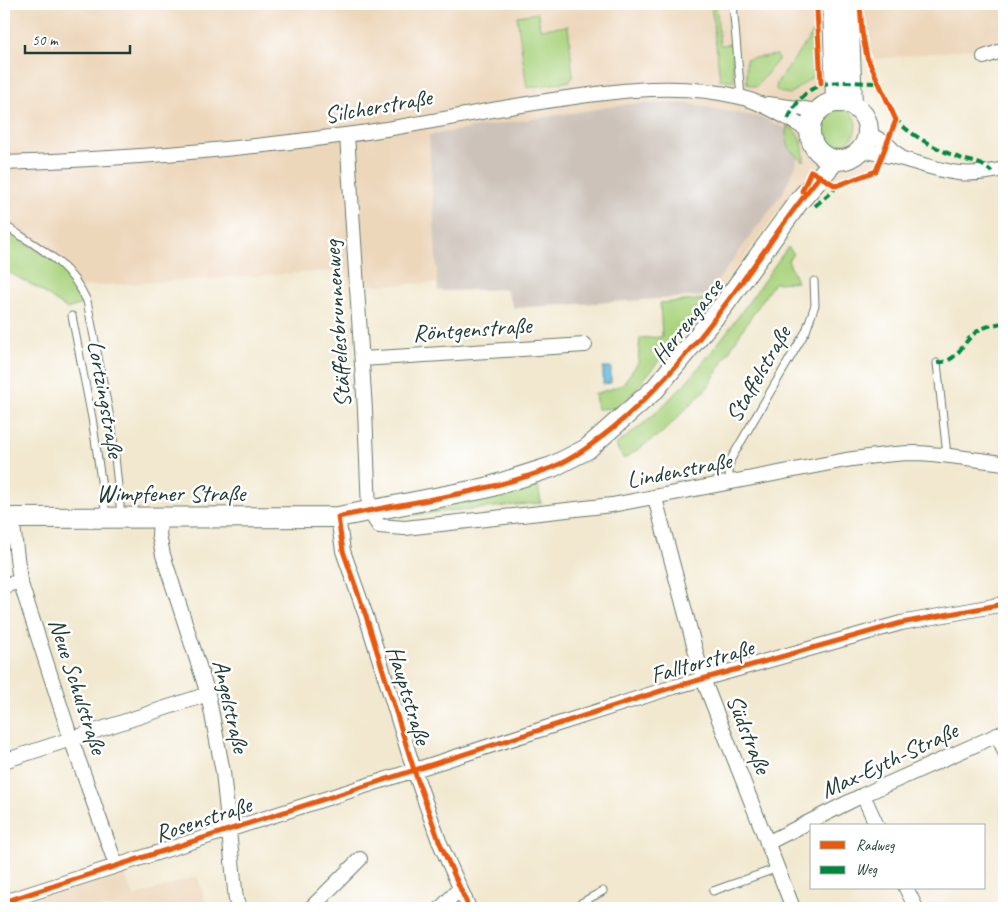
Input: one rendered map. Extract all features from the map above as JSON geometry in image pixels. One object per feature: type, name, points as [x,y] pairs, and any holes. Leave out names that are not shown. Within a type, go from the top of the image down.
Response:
[{"type":"street","points":[[833,4],[835,106]]},
{"type":"street","points":[[835,106],[848,4]]},
{"type":"street","points":[[984,57],[1004,50]]},
{"type":"street","name":"Silcherstraße","points":[[4,163],[128,158],[221,150],[347,135],[487,110],[626,89],[697,88],[741,97],[758,103],[810,131]]},
{"type":"street","name":"Silcherstraße","points":[[758,103],[835,106]]},
{"type":"street","points":[[835,106],[861,112],[867,122],[865,142],[854,156],[827,156],[813,143],[810,131],[812,120],[835,106]]},
{"type":"street","name":"Stäffelesbrunnenweg","points":[[347,135],[362,359],[369,511]]},
{"type":"street","points":[[865,142],[901,158],[955,174],[980,174],[1004,169]]},
{"type":"street","name":"Herrengasse","points":[[369,511],[517,479],[552,467],[587,449],[635,408],[680,362],[780,229],[827,156]]},
{"type":"street","name":"Röntgenstraße","points":[[362,359],[584,345]]},
{"type":"street","name":"Lindenstraße","points":[[369,511],[379,526],[405,528],[655,498],[846,460],[914,453],[947,455],[1004,463]]},
{"type":"street","name":"Südstraße","points":[[655,498],[703,679],[793,908]]},
{"type":"street","name":"Wimpfener Straße","points":[[8,518],[338,517],[369,511]]},
{"type":"street","name":"Hauptstraße","points":[[338,517],[343,551],[366,616],[414,770],[439,841],[469,908]]},
{"type":"street","name":"Neue Schulstraße","points":[[8,518],[20,581],[71,739],[116,865]]},
{"type":"street","name":"Angelstraße","points":[[160,518],[159,535],[163,555],[208,694],[217,736],[236,900],[239,908]]},
{"type":"street","points":[[4,586],[20,581]]},
{"type":"street","name":"Falltorstraße","points":[[414,770],[703,679],[901,623],[1004,604]]},
{"type":"street","points":[[4,760],[208,694]]},
{"type":"street","name":"Max-Eyth-Straße","points":[[767,842],[863,795],[999,734]]},
{"type":"street","name":"Rosenstraße","points":[[4,902],[414,770]]},
{"type":"street","points":[[863,795],[876,824]]},
{"type":"street","points":[[311,908],[360,859]]},
{"type":"street","points":[[441,908],[459,889]]},
{"type":"street","points":[[907,890],[916,908]]},
{"type":"lane","points":[[733,4],[741,97]]},
{"type":"lane","name":"Lortzingstraße","points":[[4,224],[66,268],[78,282],[87,301],[112,428],[114,518]]},
{"type":"lane","name":"Staffelstraße","points":[[731,483],[728,469],[731,459],[806,331],[815,305],[814,281]]},
{"type":"lane","name":"Lortzingstraße","points":[[72,316],[114,518]]},
{"type":"lane","points":[[937,363],[947,455]]},
{"type":"lane","points":[[999,734],[1004,759]]},
{"type":"lane","points":[[713,891],[778,868]]},
{"type":"lane","points":[[581,908],[581,903],[586,899],[603,891]]},
{"type":"shaded area","points":[[4,4],[826,4],[828,75],[889,160],[835,181],[791,194],[717,295],[514,308],[506,289],[438,291],[437,283],[349,286],[347,270],[77,287],[4,228]]},
{"type":"shaded area","points":[[859,4],[1004,4],[1004,40],[979,48],[869,60]]},
{"type":"shaded area","points":[[629,104],[690,104],[762,118],[789,130],[799,153],[795,167],[782,194],[706,296],[514,308],[506,289],[438,291],[429,135]]},
{"type":"shaded area","points":[[123,870],[134,897],[197,876],[208,908],[5,908]]},
{"type":"green space","points":[[711,4],[716,4],[720,45],[732,44],[734,81],[720,79]]},
{"type":"green space","points":[[538,13],[540,29],[568,26],[573,76],[570,81],[527,88],[517,16]]},
{"type":"green space","points":[[815,30],[817,69],[815,75],[790,94],[778,92],[776,89],[777,83]]},
{"type":"green space","points":[[777,55],[778,60],[756,87],[747,84],[746,59]]},
{"type":"green space","points":[[837,107],[850,113],[856,126],[850,139],[837,145],[824,139],[818,126],[824,113]]},
{"type":"green space","points":[[787,126],[796,132],[801,140],[804,161],[795,155],[789,147],[786,138]]},
{"type":"green space","points":[[4,228],[65,269],[85,303],[67,309],[36,287],[4,270]]},
{"type":"green space","points":[[788,247],[794,254],[788,260],[797,282],[774,283],[739,335],[708,387],[663,432],[624,459],[615,445],[642,425],[689,379],[730,328]]},
{"type":"green space","points":[[708,299],[633,393],[616,408],[597,409],[595,394],[622,385],[638,363],[640,338],[662,337],[660,303]]},
{"type":"green space","points":[[538,483],[541,503],[392,516]]},
{"type":"water","points":[[603,367],[611,367],[611,383],[603,384]]},
{"type":"marked path","points":[[788,119],[796,104],[815,87],[837,82],[879,83]]},
{"type":"marked path","points":[[895,117],[907,129],[934,147],[965,160],[979,163],[992,172]]},
{"type":"marked path","points":[[815,206],[839,185]]},
{"type":"marked path","points":[[937,363],[944,362],[955,356],[978,331],[989,326],[1004,323]]},
{"type":"cycle path","points":[[802,191],[811,171],[836,186],[876,171],[896,120],[867,57],[862,32],[860,4]]},
{"type":"cycle path","points":[[817,10],[821,83]]},
{"type":"cycle path","points":[[469,908],[439,841],[414,770],[366,616],[343,551],[338,517],[499,485],[551,468],[584,450],[638,406],[682,359],[820,176]]},
{"type":"cycle path","points":[[4,902],[667,689],[901,623],[1004,604]]}]
